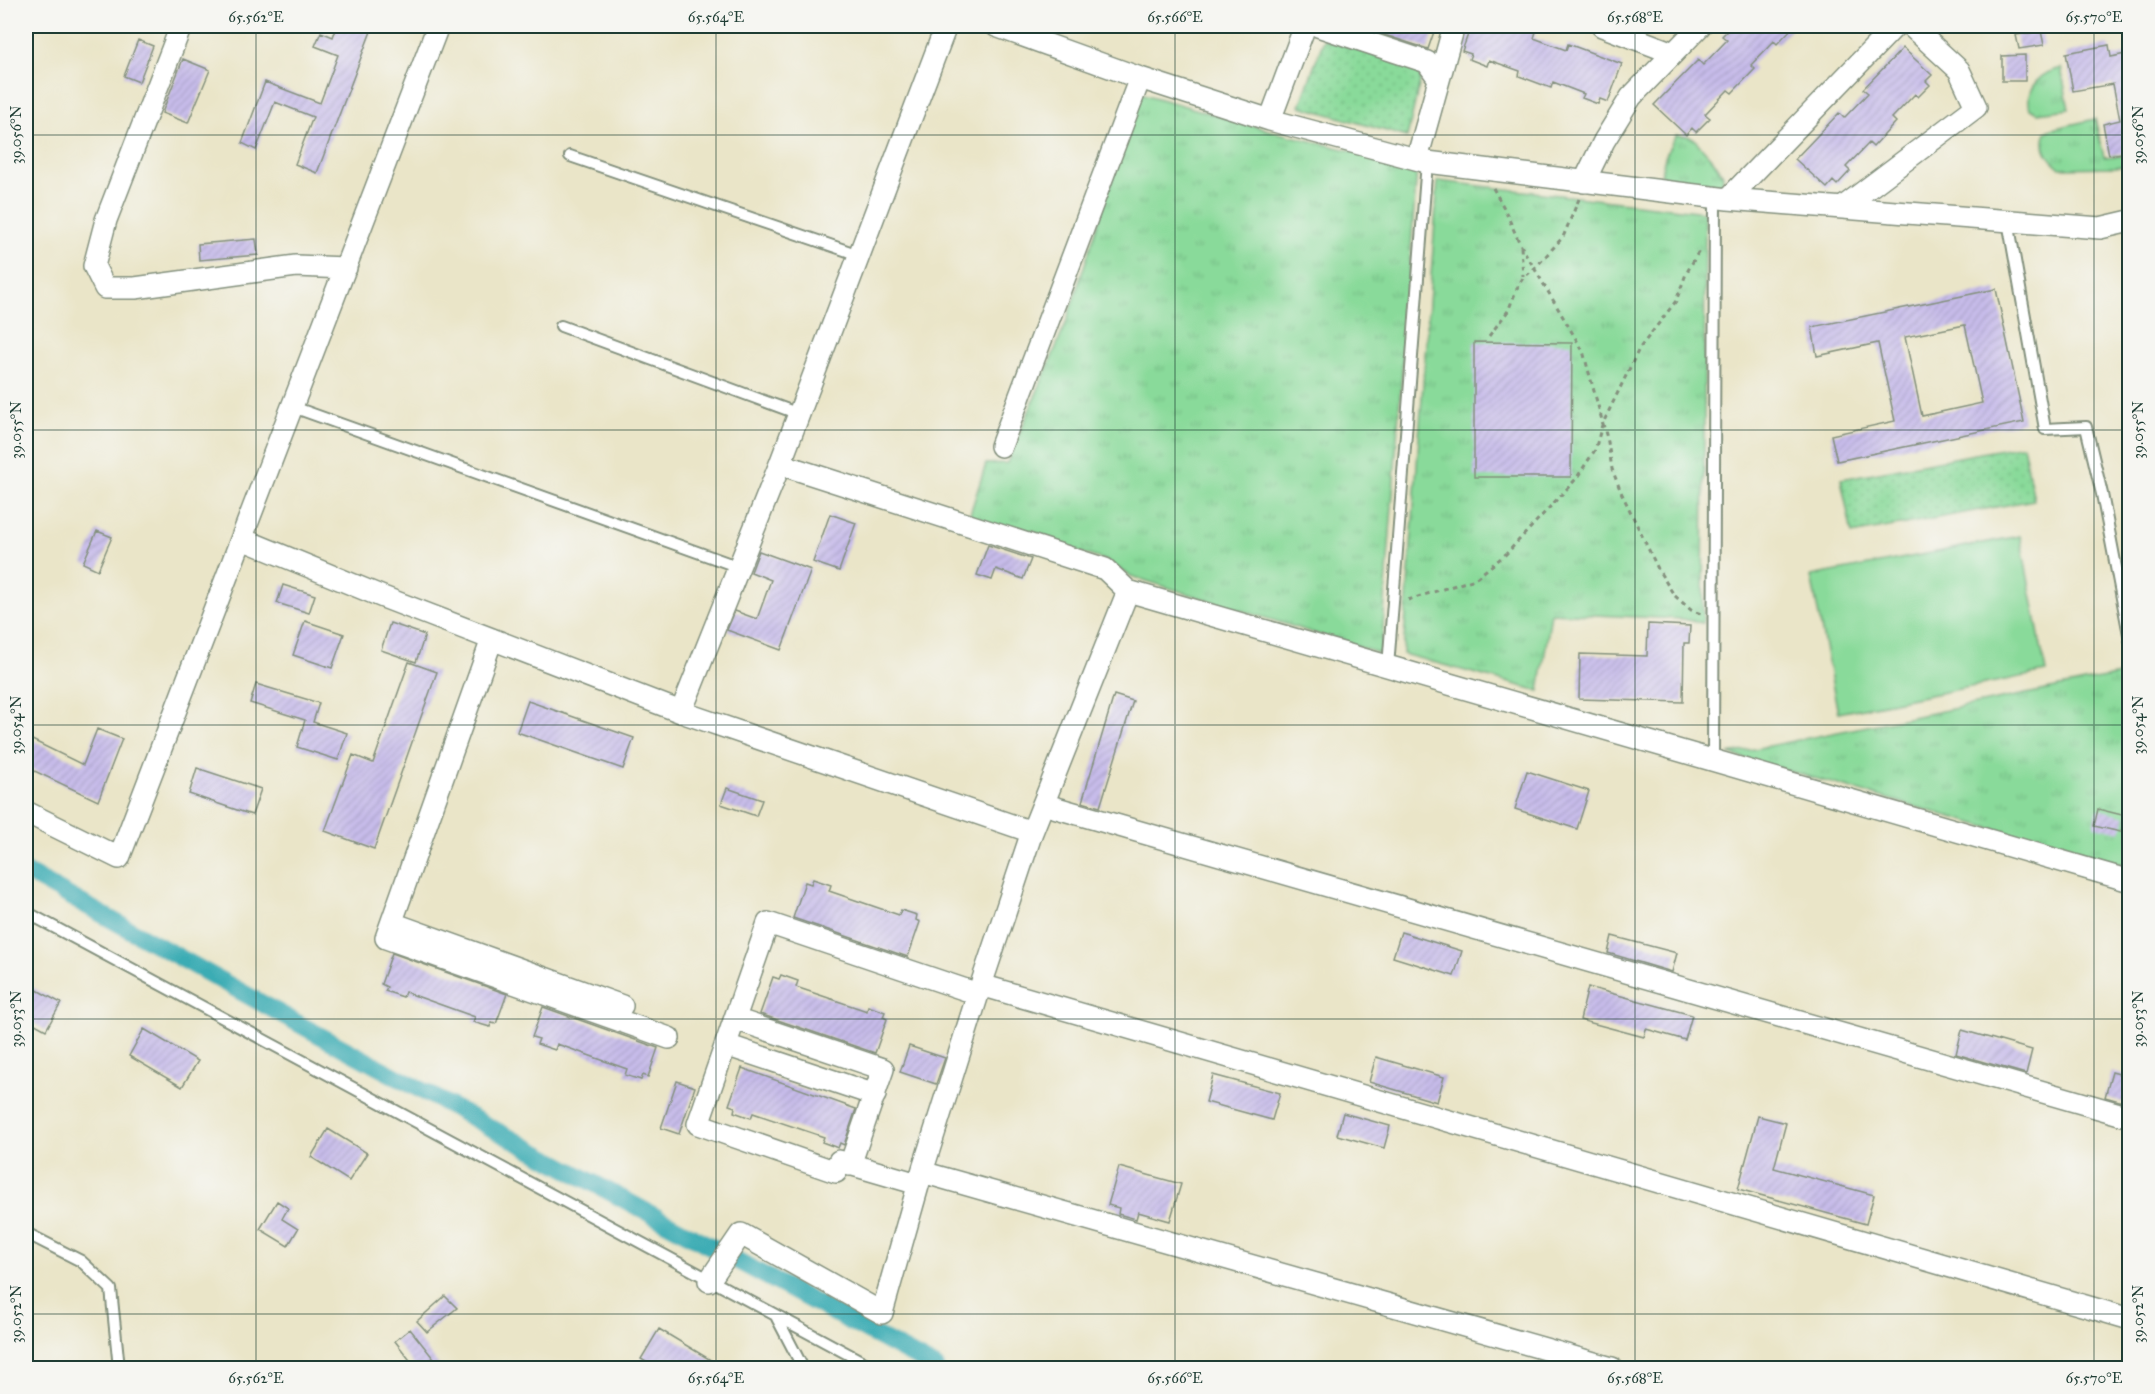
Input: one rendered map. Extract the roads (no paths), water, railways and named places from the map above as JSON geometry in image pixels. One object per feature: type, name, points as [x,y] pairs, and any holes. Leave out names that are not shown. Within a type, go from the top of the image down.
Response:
[{"type":"street","points":[[181,26],[106,220],[94,267],[105,288],[135,288],[296,266],[346,268]]},
{"type":"street","points":[[26,812],[119,858],[438,26]]},
{"type":"street","points":[[681,712],[780,464],[946,26]]},
{"type":"street","points":[[996,26],[1140,78],[1270,120],[1422,161],[1721,198],[2100,228],[2130,221]]},
{"type":"street","points":[[1270,120],[1305,26]]},
{"type":"street","points":[[1318,26],[1426,62],[1439,79]]},
{"type":"street","points":[[1422,161],[1439,79],[1454,26]]},
{"type":"street","points":[[1602,26],[1673,54]]},
{"type":"street","points":[[1584,182],[1604,141],[1631,97],[1700,26]]},
{"type":"street","points":[[1721,198],[1895,26]]},
{"type":"street","points":[[1842,208],[1976,107],[1959,70],[1911,26]]},
{"type":"street","points":[[1001,446],[1140,78]]},
{"type":"street","points":[[780,464],[1105,569],[1128,591],[2130,881]]},
{"type":"street","points":[[242,539],[681,712],[1032,832]]},
{"type":"street","points":[[709,1281],[741,1234],[882,1312],[920,1178],[1032,832],[1128,591]]},
{"type":"street","points":[[492,639],[386,938],[666,1030]]},
{"type":"street","points":[[1043,804],[2130,1117]]},
{"type":"street","points":[[1612,1368],[920,1178],[839,1161],[836,1172],[698,1124],[768,922],[980,990],[2130,1319]]},
{"type":"street","points":[[735,1019],[883,1069],[850,1165]]},
{"type":"street","points":[[726,1045],[875,1095]]},
{"type":"lane","points":[[570,156],[859,255]]},
{"type":"lane","points":[[1388,667],[1422,161]]},
{"type":"lane","points":[[1713,761],[1715,231],[1721,198]]},
{"type":"lane","points":[[2008,221],[2045,429],[2086,427],[2102,494],[2130,640]]},
{"type":"lane","points":[[561,326],[799,414]]},
{"type":"lane","points":[[293,407],[739,567]]},
{"type":"lane","points":[[26,912],[874,1368]]},
{"type":"lane","points":[[26,1233],[81,1261],[111,1289],[120,1368]]},
{"type":"lane","points":[[776,1317],[803,1368]]},
{"type":"waterway","points":[[26,872],[308,1029],[936,1368]]}]
